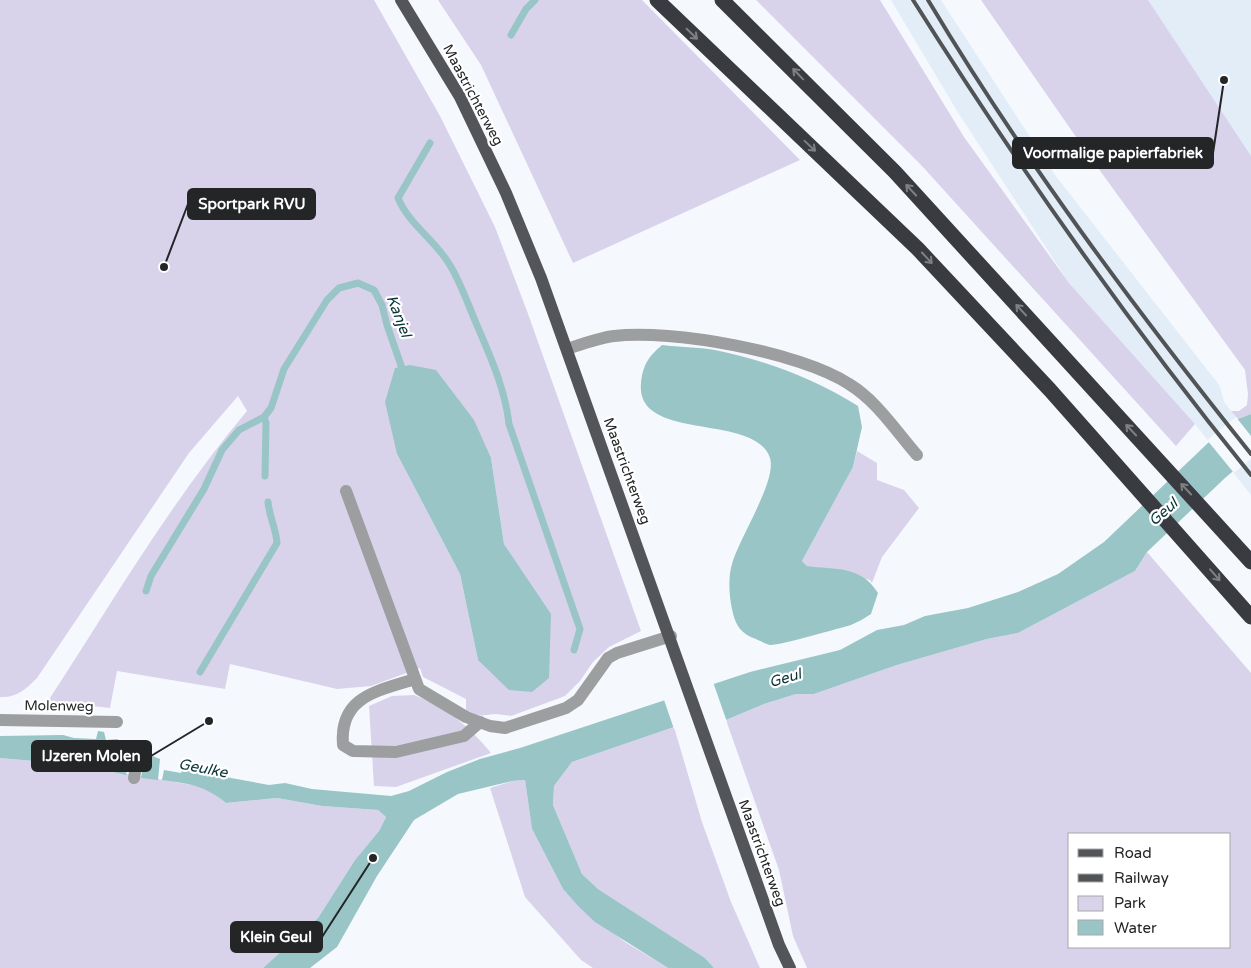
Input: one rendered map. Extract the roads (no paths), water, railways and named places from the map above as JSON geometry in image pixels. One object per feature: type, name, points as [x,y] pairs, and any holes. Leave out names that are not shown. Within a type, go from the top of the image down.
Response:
[{"type":"highway","points":[[657,0],[918,249],[1184,538],[1251,617]]},
{"type":"highway","points":[[722,0],[895,172],[1251,562]]},
{"type":"main road","name":"Maastrichterweg","points":[[402,0],[460,97],[506,193],[541,278],[779,945],[790,968]]},
{"type":"street","points":[[567,350],[593,340],[615,336],[647,336],[703,341],[798,360],[850,384],[870,400],[917,455]]},
{"type":"street","points":[[346,492],[418,689],[466,717],[497,728],[505,728],[566,708],[578,700],[608,658],[617,653],[670,636]]},
{"type":"street","points":[[415,679],[360,697],[350,712],[344,726],[342,732],[343,745],[353,751],[396,752],[464,736],[480,722]]},
{"type":"street","name":"Molenweg","points":[[0,720],[118,722]]},
{"type":"street","points":[[134,778],[139,750]]},
{"type":"water","points":[[662,345],[715,350],[752,359],[807,379],[858,406],[862,427],[853,467],[802,561],[807,566],[847,570],[864,578],[878,593],[871,614],[851,625],[775,645],[768,645],[743,632],[733,615],[729,586],[730,575],[736,553],[768,481],[771,468],[770,458],[760,444],[743,435],[675,421],[657,414],[644,402],[641,383],[643,371],[653,353]]},
{"type":"water","points":[[410,365],[436,370],[474,420],[491,458],[504,544],[551,614],[549,678],[532,692],[509,690],[478,660],[460,574],[397,454],[385,402],[395,368]]},
{"type":"water","name":"Geul","points":[[1251,414],[1251,456],[1147,552],[1135,571],[1018,633],[987,639],[897,665],[814,694],[796,694],[764,704],[726,720],[674,727],[572,762],[554,786],[553,805],[582,874],[598,889],[705,958],[714,968],[668,968],[595,922],[577,905],[563,889],[532,829],[525,780],[512,781],[458,794],[414,820],[377,876],[337,947],[310,968],[263,968],[318,918],[355,860],[379,831],[386,817],[378,810],[322,806],[277,798],[226,803],[211,792],[196,786],[162,780],[164,770],[181,773],[182,769],[205,773],[216,771],[220,776],[269,785],[285,783],[312,789],[391,796],[409,791],[447,772],[480,759],[520,748],[750,672],[840,650],[877,630],[904,625],[925,616],[968,608],[1018,592],[1058,574],[1104,542],[1209,442],[1238,419]]},
{"type":"water","points":[[98,731],[104,732],[106,740],[117,739],[131,746],[126,775],[100,769],[97,765],[82,762],[45,762],[0,758],[0,736],[63,735],[74,738],[96,739]]},
{"type":"water","points":[[145,753],[160,759],[158,780],[141,778]]},
{"type":"waterway","name":"Kanjel","points":[[511,35],[526,9],[535,0]]},
{"type":"waterway","name":"Kanjel","points":[[430,143],[398,198],[409,217],[438,249],[451,267],[492,360],[504,398],[509,424],[580,629],[574,650]]},
{"type":"waterway","name":"Kanjel","points":[[146,591],[151,576],[204,489],[222,450],[239,430],[264,417],[271,408],[284,369],[327,300],[339,288],[358,283],[374,290],[382,305],[404,374]]},
{"type":"waterway","points":[[264,417],[266,423],[265,476]]},
{"type":"waterway","points":[[200,672],[277,543],[268,502]]},
{"type":"railway","points":[[913,0],[1033,183],[1161,360],[1251,475]]},
{"type":"railway","points":[[928,0],[1002,118],[1041,175],[1123,289],[1251,454]]},
{"type":"place","name":"Voormalige papierfabriek","points":[[1224,80]]},
{"type":"place","name":"Sportpark RVU","points":[[164,267]]},
{"type":"place","name":"IJzeren Molen","points":[[209,721]]},
{"type":"place","name":"Klein Geul","points":[[373,858]]},
{"type":"water label","name":"Geulke","points":[[203,768]]}]
